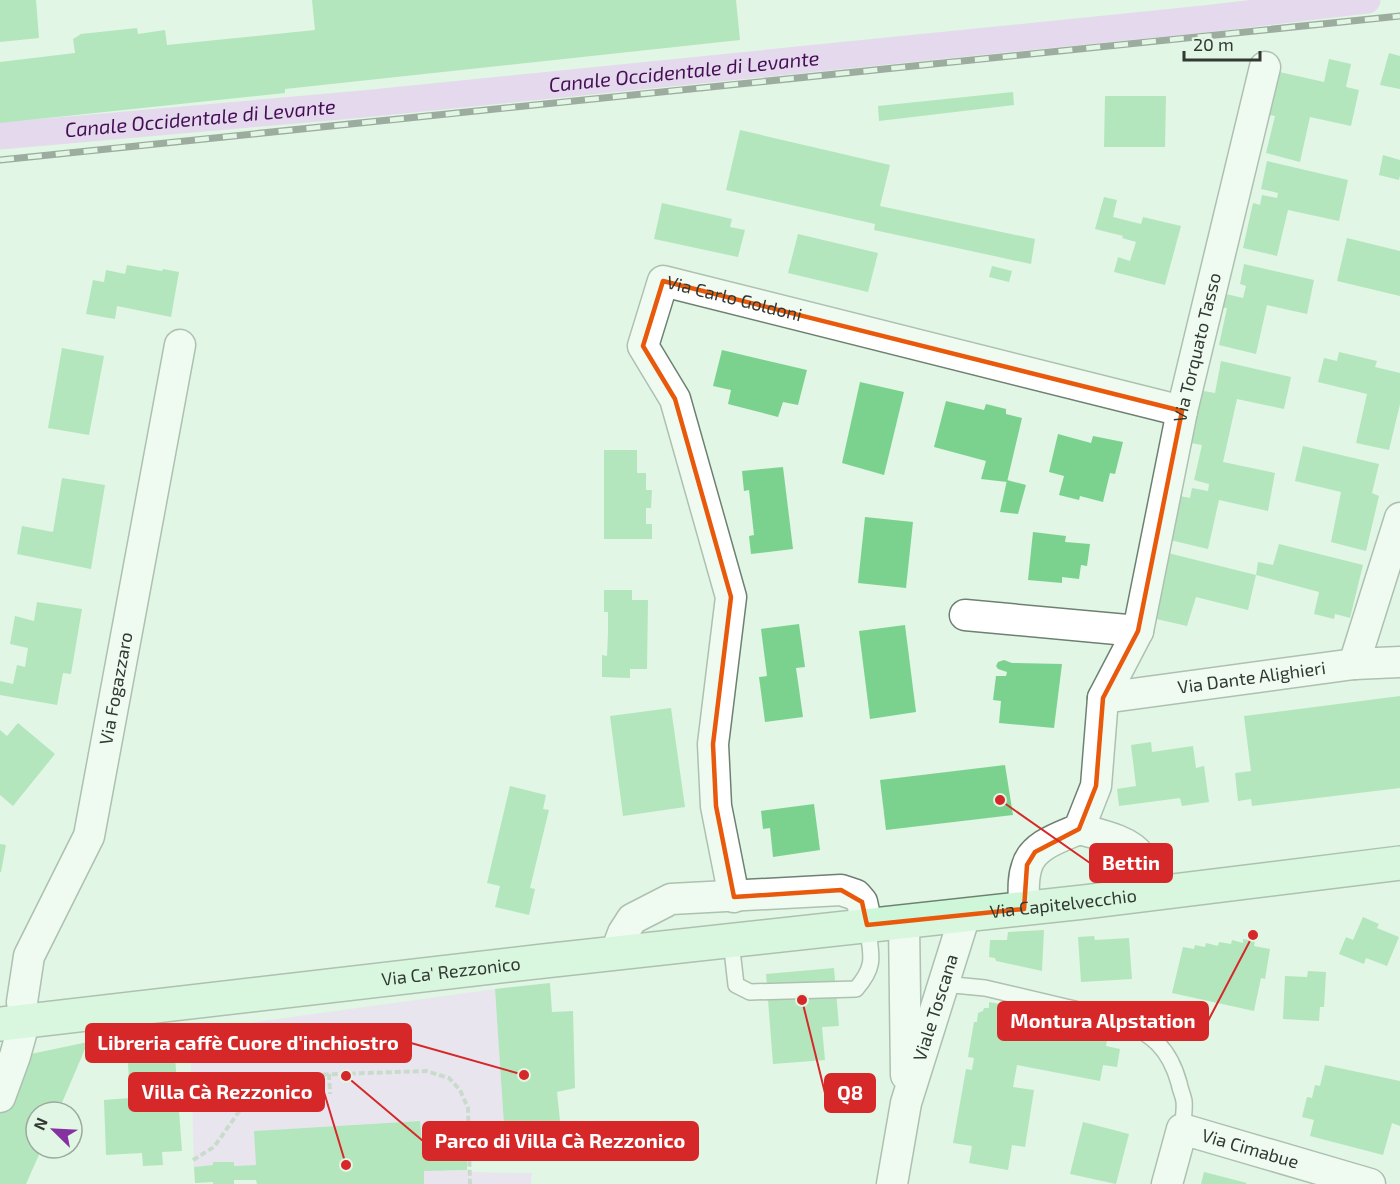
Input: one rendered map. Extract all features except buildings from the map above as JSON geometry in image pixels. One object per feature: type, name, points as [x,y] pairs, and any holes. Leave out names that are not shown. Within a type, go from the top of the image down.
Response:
[{"type":"main road","name":"Via Capitelvecchio","points":[[904,922],[1400,863]]},
{"type":"main road","name":"Via Ca' Rezzonico","points":[[12,1022],[904,922]]},
{"type":"street","name":"Via Torquato Tasso","points":[[1079,829],[1096,786],[1103,698],[1138,631],[1182,411],[1265,68]]},
{"type":"street","name":"Via Carlo Goldoni","points":[[734,897],[716,806],[713,744],[730,597],[675,399],[643,346],[663,281],[1182,411]]},
{"type":"street","name":"Via Fogazzaro","points":[[0,1097],[15,1056],[12,1022],[22,1002],[29,956],[88,836],[180,345]]},
{"type":"street","points":[[1354,664],[1400,518]]},
{"type":"street","points":[[965,615],[1138,631]]},
{"type":"street","name":"Via Dante Alighieri","points":[[1103,698],[1354,664],[1400,662]]},
{"type":"street","points":[[1024,909],[1023,885],[1027,865],[1035,852],[1059,837],[1079,829],[1126,844],[1140,855],[1153,893]]},
{"type":"street","points":[[615,954],[623,933],[632,919],[671,899],[841,890],[856,895],[862,902],[867,926]]},
{"type":"street","name":"Viale Toscana","points":[[892,1184],[906,1103],[965,915]]},
{"type":"street","name":"Viale Toscana","points":[[904,922],[906,1103]]},
{"type":"street","name":"Via Cimabue","points":[[1167,1184],[1182,1129],[1370,1184]]},
{"type":"lane","points":[[731,941],[736,985],[750,992],[856,989],[866,977],[872,959],[867,926]]},
{"type":"lane","points":[[943,984],[996,991],[1120,1020],[1139,1029],[1166,1051],[1176,1073],[1184,1101],[1182,1129]]},
{"type":"path","points":[[193,1160],[214,1147],[240,1110],[279,1084],[308,1075],[426,1071],[449,1078],[460,1090],[468,1108],[470,1184]]},
{"type":"path","points":[[329,1074],[330,1094]]},
{"type":"highlighted area","points":[[663,281],[1182,411],[1138,631],[1103,698],[1096,786],[1079,829],[1035,852],[1027,865],[1024,909],[867,925],[862,902],[841,890],[734,897],[716,806],[713,744],[731,597],[675,399],[643,346]]},
{"type":"shaded area","points":[[495,989],[504,1125],[495,1146],[490,1149],[423,1156],[420,1121],[255,1131],[256,1165],[234,1166],[233,1162],[213,1162],[213,1165],[194,1167],[190,1031]]},
{"type":"shaded area","points":[[445,1169],[445,1171],[532,1173],[531,1184],[424,1184],[424,1171]]},
{"type":"waterway","name":"Canale Occidentale di Levante","points":[[0,136],[363,104],[1204,19],[1367,0]]},
{"type":"railway","points":[[0,160],[1400,16]]},
{"type":"place","name":"Bettin","points":[[1000,800]]},
{"type":"place","name":"Montura Alpstation","points":[[1253,935]]},
{"type":"place","name":"Q8","points":[[802,1000]]},
{"type":"place","name":"Libreria caffè Cuore d'inchiostro","points":[[524,1075]]},
{"type":"place","name":"Parco di Villa Cà Rezzonico","points":[[346,1076]]},
{"type":"place","name":"Villa Cà Rezzonico","points":[[346,1165]]}]
